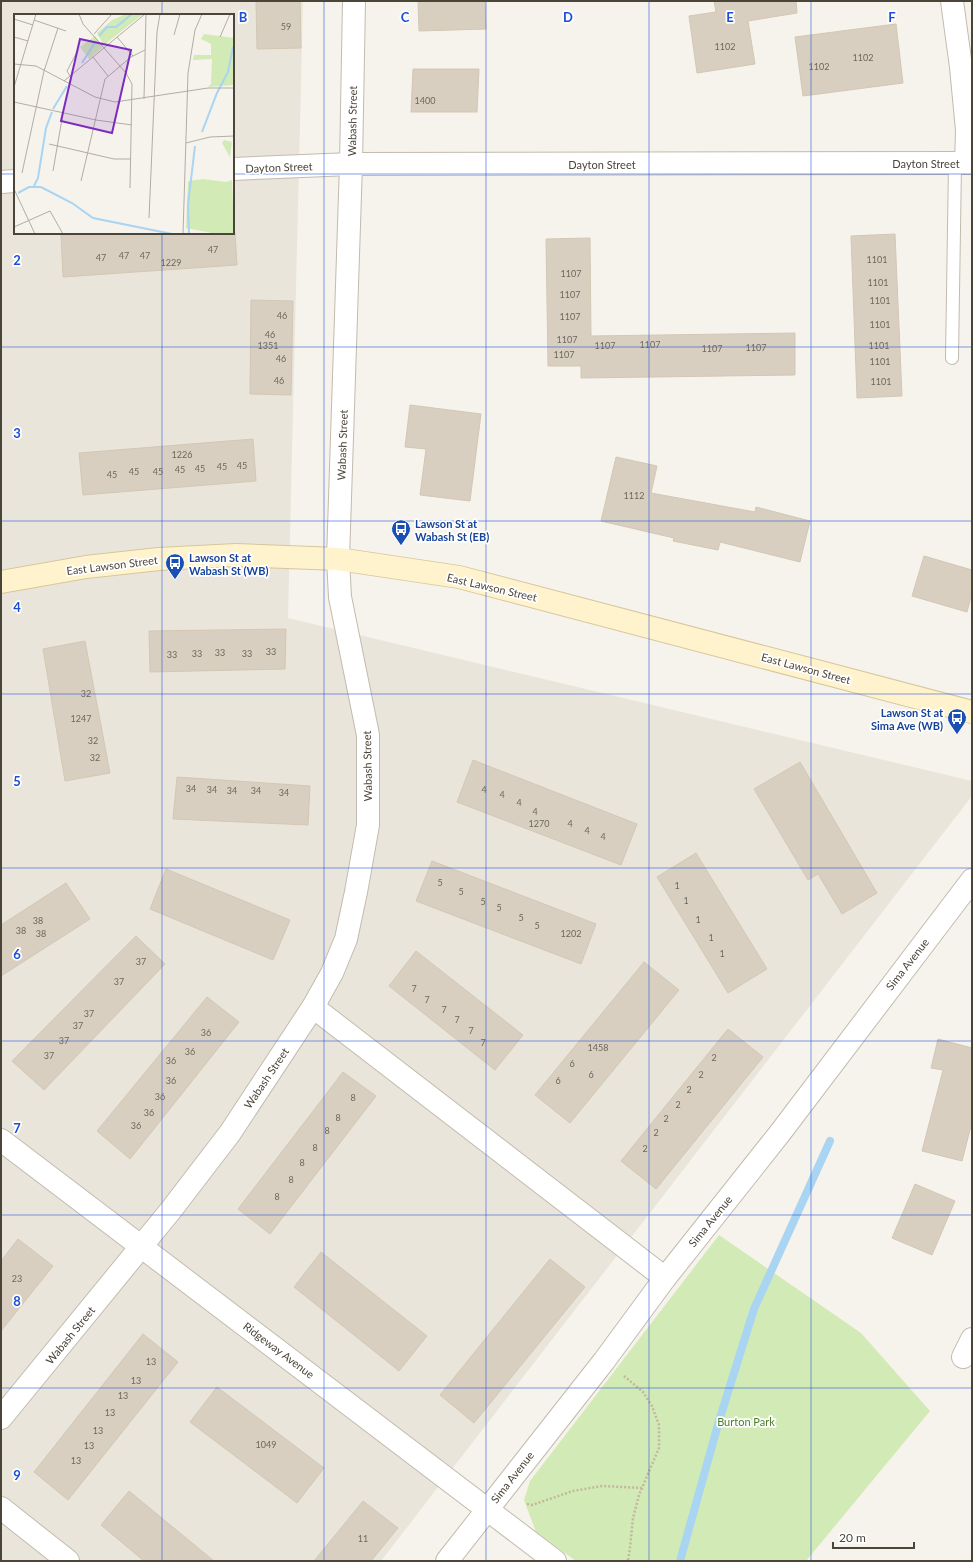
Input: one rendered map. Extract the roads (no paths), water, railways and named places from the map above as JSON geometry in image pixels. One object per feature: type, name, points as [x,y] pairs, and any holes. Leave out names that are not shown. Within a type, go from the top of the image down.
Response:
[{"type":"street","name":"Wabash Street","points":[[1,1418],[171,1210],[230,1133],[313,1007],[332,973],[346,939],[368,825],[368,735],[340,597],[338,560],[351,164],[354,1]]},
{"type":"street","points":[[952,1],[961,66],[967,130],[964,163]]},
{"type":"street","name":"Dayton Street","points":[[234,169],[351,164],[964,163]]},
{"type":"street","points":[[1,182],[14,181]]},
{"type":"street","name":"East Lawson Street","points":[[1,582],[86,567],[159,559],[236,555],[338,560],[376,564],[459,577],[972,712]]},
{"type":"street","name":"Sima Avenue","points":[[447,1561],[604,1361],[665,1278],[780,1133],[972,880]]},
{"type":"street","points":[[313,1007],[665,1278]]},
{"type":"street","name":"Ridgeway Avenue","points":[[1,1140],[555,1561]]},
{"type":"street","points":[[1,1508],[68,1561]]},
{"type":"lane","points":[[952,358],[964,163]]},
{"type":"waterway","points":[[680,1561],[719,1421],[754,1309],[830,1141]]},
{"type":"place","name":"Lawson St at Wabash St (EB)","points":[[401,546]]},
{"type":"place","name":"Lawson St at Wabash St (WB)","points":[[175,580]]},
{"type":"place","name":"Lawson St at Sima Ave (WB)","points":[[957,735]]},
{"type":"park label","name":"Burton Park","points":[[746,1421]]}]
